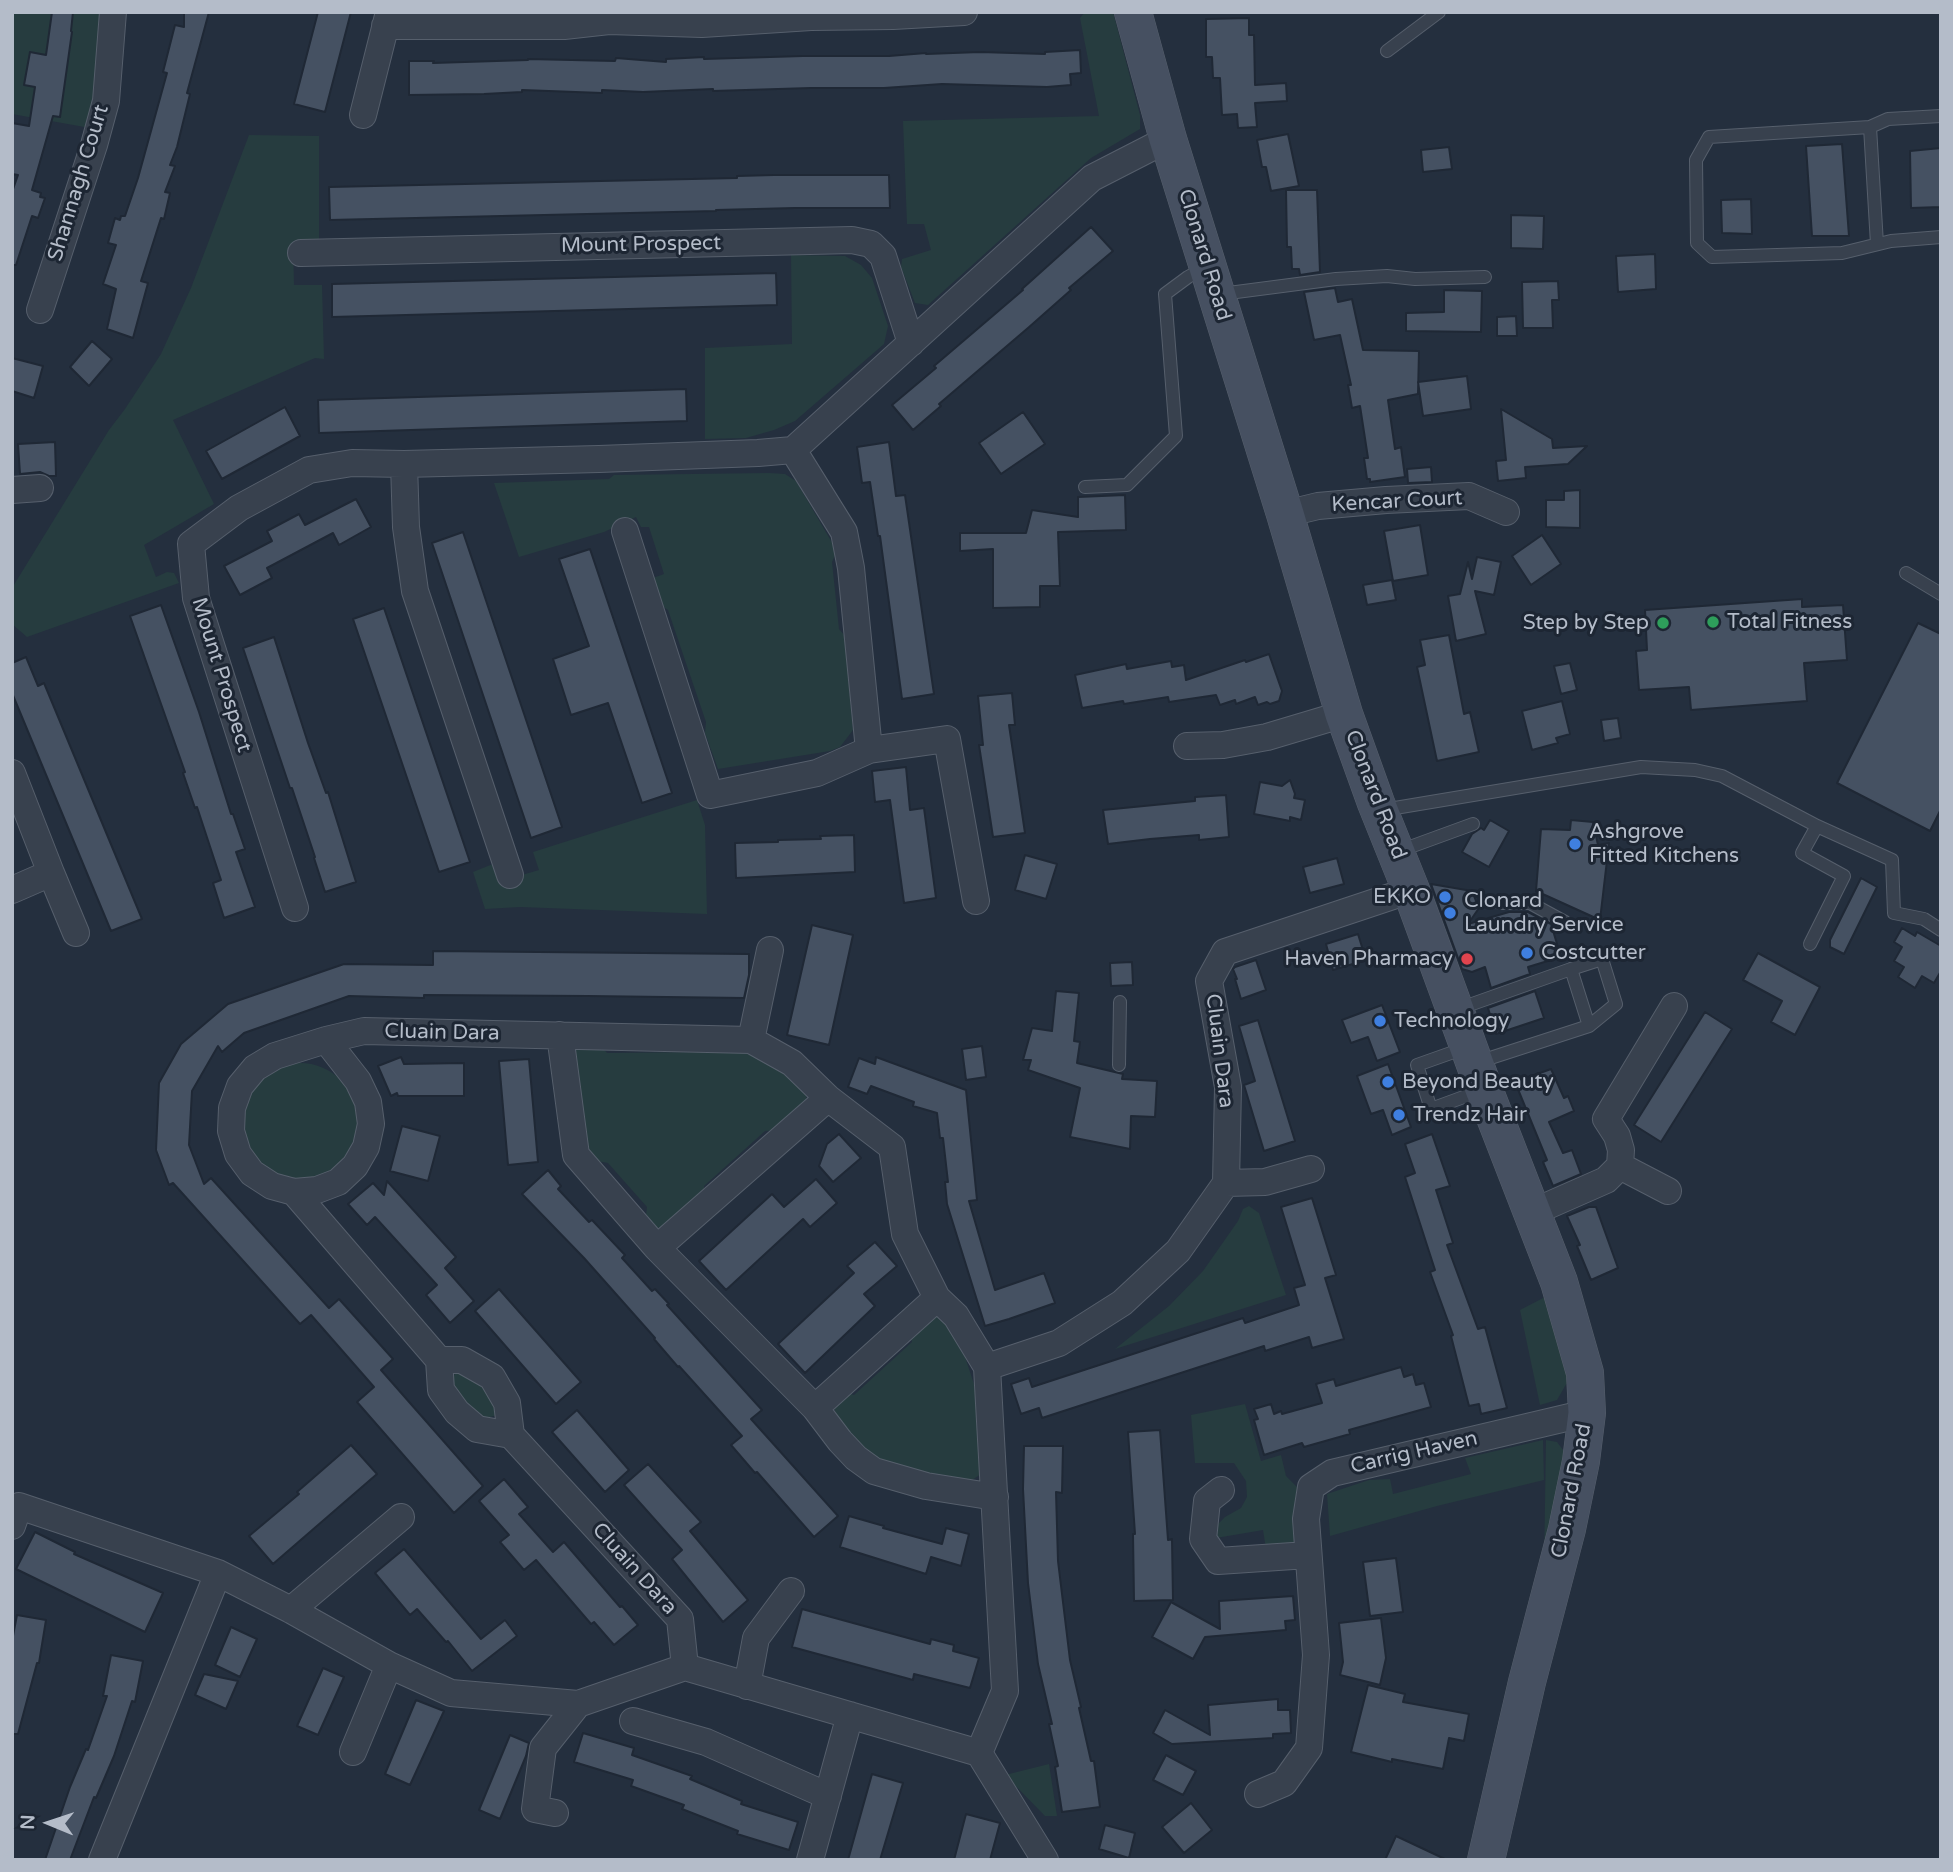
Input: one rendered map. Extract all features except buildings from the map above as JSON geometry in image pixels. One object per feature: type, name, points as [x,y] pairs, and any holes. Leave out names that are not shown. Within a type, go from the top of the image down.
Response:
[{"type":"street","name":"Shannagh Court","points":[[40,310],[106,101],[113,12]]},
{"type":"street","points":[[363,115],[387,19],[564,26],[608,21],[702,24],[746,16],[964,12]]},
{"type":"street","name":"Clonard Road","points":[[1133,12],[1168,139],[1285,514],[1344,714],[1559,1282],[1585,1373],[1587,1413],[1581,1461],[1567,1529],[1527,1682],[1486,1860]]},
{"type":"street","points":[[869,750],[851,568],[844,531],[793,450],[1092,178],[1168,139]]},
{"type":"street","name":"Mount Prospect","points":[[301,253],[852,240],[871,244],[883,256],[911,343]]},
{"type":"street","name":"Mount Prospect","points":[[295,908],[196,598],[191,544],[239,508],[309,470],[352,463],[599,459],[793,450]]},
{"type":"street","points":[[404,464],[407,527],[415,591],[510,875]]},
{"type":"street","points":[[12,490],[40,488]]},
{"type":"street","name":"Kencar Court","points":[[1285,514],[1318,506],[1469,496],[1506,512]]},
{"type":"street","points":[[625,531],[710,795],[817,774],[869,750],[947,739],[976,901]]},
{"type":"street","points":[[1187,746],[1223,745],[1256,739],[1344,714]]},
{"type":"street","points":[[12,774],[76,933]]},
{"type":"street","points":[[12,890],[51,873]]},
{"type":"street","name":"Cluain Dara","points":[[1226,1183],[1228,1087],[1209,981],[1225,952],[1411,890]]},
{"type":"street","points":[[751,1040],[770,950]]},
{"type":"street","points":[[1531,1213],[1606,1180],[1620,1166],[1621,1150],[1617,1136],[1596,1118],[1674,1006]]},
{"type":"street","name":"Cluain Dara","points":[[439,1360],[294,1192],[272,1186],[252,1173],[238,1154],[231,1131],[232,1108],[240,1086],[255,1068],[275,1056],[364,1031],[751,1040],[792,1063],[828,1098],[892,1147],[905,1234],[937,1298],[956,1316],[987,1367],[1005,1691],[979,1753]]},
{"type":"street","points":[[560,1035],[576,1155],[657,1248],[815,1408],[856,1458],[874,1471],[926,1486],[995,1497]]},
{"type":"street","points":[[294,1192],[317,1190],[338,1182],[355,1166],[366,1147],[371,1124],[368,1102],[358,1081],[326,1040]]},
{"type":"street","points":[[657,1248],[828,1098]]},
{"type":"street","points":[[1620,1166],[1668,1191]]},
{"type":"street","points":[[987,1367],[1059,1343],[1122,1303],[1178,1251],[1226,1183],[1265,1182],[1311,1169]]},
{"type":"street","points":[[815,1408],[937,1298]]},
{"type":"street","points":[[439,1360],[462,1360],[492,1377],[507,1403],[512,1435],[477,1429],[457,1412],[441,1390],[439,1360]]},
{"type":"street","name":"Carrig Haven","points":[[1258,1794],[1284,1783],[1309,1748],[1316,1655],[1306,1519],[1311,1486],[1332,1473],[1587,1413]]},
{"type":"street","name":"Cluain Dara","points":[[512,1435],[680,1619],[685,1667]]},
{"type":"street","points":[[1221,1490],[1207,1501],[1203,1539],[1219,1561],[1308,1555]]},
{"type":"street","points":[[12,1526],[19,1506],[218,1573],[389,1665],[451,1693],[578,1704],[685,1667],[979,1753],[1045,1860]]},
{"type":"street","points":[[291,1610],[401,1517]]},
{"type":"street","points":[[102,1860],[218,1573]]},
{"type":"street","points":[[747,1686],[756,1637],[791,1591]]},
{"type":"street","points":[[353,1752],[389,1665]]},
{"type":"street","points":[[555,1813],[535,1809],[543,1748],[578,1704]]},
{"type":"street","points":[[810,1860],[850,1716]]},
{"type":"street","points":[[633,1721],[706,1742],[828,1796]]},
{"type":"lane","points":[[1387,51],[1439,12]]},
{"type":"lane","points":[[1941,116],[1888,119],[1870,127],[1709,137],[1696,160],[1697,243],[1712,257],[1842,253],[1891,241],[1941,237]]},
{"type":"lane","points":[[1870,127],[1877,244]]},
{"type":"lane","points":[[1084,486],[1127,485],[1176,436],[1165,294],[1188,277],[1312,282],[1387,276],[1485,277]]},
{"type":"lane","points":[[1906,573],[1941,594]]},
{"type":"lane","points":[[1379,811],[1640,767],[1695,770],[1722,776],[1817,826],[1892,860],[1894,913],[1924,919],[1941,930]]},
{"type":"lane","points":[[1396,852],[1473,824]]},
{"type":"lane","points":[[1810,944],[1844,876],[1802,853],[1817,826]]},
{"type":"lane","points":[[1500,903],[1530,903],[1565,922]]},
{"type":"lane","points":[[1455,1010],[1602,959],[1616,1004],[1589,1026],[1476,1067],[1417,1065],[1431,1109],[1476,1067]]},
{"type":"lane","points":[[1571,969],[1589,1026]]},
{"type":"lane","points":[[1119,1065],[1120,1002]]},
{"type":"green space","points":[[12,12],[105,12],[90,128],[12,114]]},
{"type":"green space","points":[[1085,12],[1113,12],[1140,115],[1140,129],[1091,158],[928,305],[915,303],[901,267],[902,259],[931,250],[924,224],[907,224],[903,121],[1099,116],[1080,18]]},
{"type":"green space","points":[[249,135],[319,136],[319,239],[293,241],[294,285],[322,285],[324,359],[315,358],[173,420],[214,504],[144,545],[156,577],[167,572],[174,573],[179,583],[27,637],[12,624],[12,588],[109,430],[161,354],[191,288]]},
{"type":"green space","points":[[791,255],[845,256],[861,265],[872,278],[888,326],[884,344],[795,421],[746,438],[705,439],[705,348],[792,344]]},
{"type":"green space","points":[[785,474],[796,481],[837,551],[832,562],[839,629],[845,636],[853,730],[840,747],[830,751],[718,769],[705,733],[706,722],[668,610],[662,606],[653,578],[664,574],[649,527],[641,527],[636,517],[604,532],[519,557],[494,483],[609,479],[614,475]]},
{"type":"green space","points":[[697,800],[705,825],[707,914],[520,907],[485,909],[473,872],[493,864],[498,882],[539,870],[533,852]]},
{"type":"green space","points":[[599,1044],[607,1053],[702,1052],[715,1045],[765,1059],[805,1087],[807,1103],[779,1130],[765,1131],[704,1186],[704,1197],[669,1229],[654,1227],[646,1216],[647,1207],[608,1163],[597,1161],[584,1148],[574,1045]]},
{"type":"green space","points":[[300,1063],[322,1068],[341,1080],[353,1099],[358,1121],[353,1143],[341,1162],[322,1174],[300,1179],[278,1174],[259,1162],[247,1143],[242,1121],[247,1099],[259,1080],[278,1068]]},
{"type":"green space","points":[[1249,1206],[1259,1213],[1286,1295],[1115,1349],[1169,1306],[1203,1271],[1238,1221],[1243,1209]]},
{"type":"green space","points":[[1545,1297],[1568,1381],[1557,1400],[1540,1405],[1520,1310]]},
{"type":"green space","points":[[934,1314],[945,1317],[961,1345],[979,1399],[984,1472],[966,1484],[874,1462],[838,1423],[834,1407],[844,1392],[854,1395],[912,1342],[910,1333]]},
{"type":"green space","points":[[466,1372],[493,1390],[498,1415],[486,1418],[466,1409],[452,1382],[455,1373]]},
{"type":"green space","points":[[1245,1404],[1261,1461],[1281,1455],[1286,1476],[1300,1490],[1295,1542],[1284,1548],[1266,1549],[1263,1530],[1216,1538],[1216,1526],[1241,1508],[1247,1497],[1246,1481],[1234,1463],[1195,1463],[1191,1415]]},
{"type":"green space","points":[[1543,1440],[1544,1480],[1330,1536],[1327,1494],[1369,1480],[1390,1479],[1393,1494],[1471,1474],[1465,1458]]},
{"type":"green space","points":[[1546,1440],[1557,1442],[1567,1455],[1544,1566]]},
{"type":"green space","points":[[1049,1764],[1057,1816],[1045,1816],[1005,1775]]},
{"type":"place","name":"Total Fitness","points":[[1713,622]]},
{"type":"place","name":"Step by Step","points":[[1663,623]]},
{"type":"place","name":"Ashgrove Fitted Kitchens","points":[[1575,844]]},
{"type":"place","name":"EKKO","points":[[1445,897]]},
{"type":"place","name":"Clonard Laundry Service","points":[[1450,913]]},
{"type":"place","name":"Costcutter","points":[[1527,953]]},
{"type":"place","name":"Haven Pharmacy","points":[[1467,959]]},
{"type":"place","name":"Technology","points":[[1380,1021]]},
{"type":"place","name":"Beyond Beauty","points":[[1388,1082]]},
{"type":"place","name":"Trendz Hair","points":[[1399,1115]]}]
